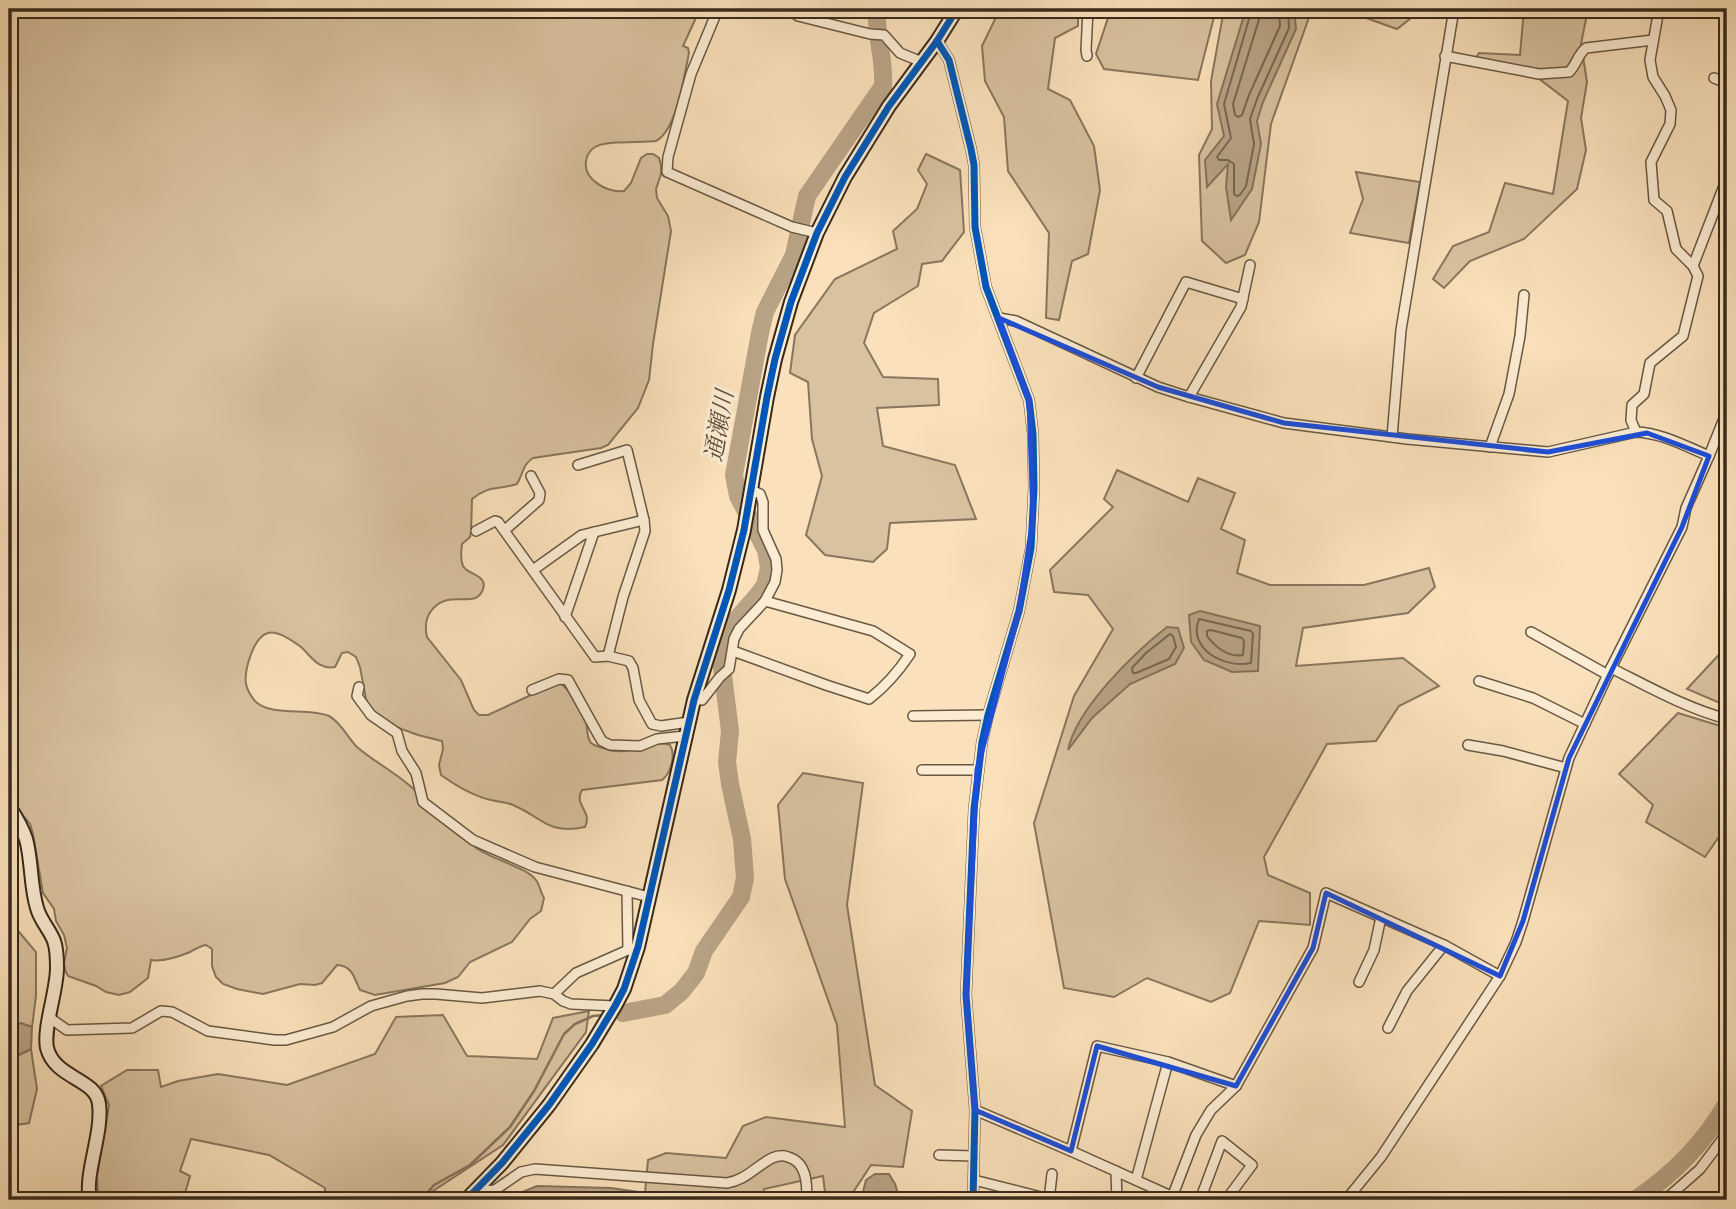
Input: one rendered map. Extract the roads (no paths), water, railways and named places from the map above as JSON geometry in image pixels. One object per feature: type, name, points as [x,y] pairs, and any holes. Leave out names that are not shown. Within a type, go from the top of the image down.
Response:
[{"type":"street","points":[[718,9],[691,74],[668,157],[667,172],[792,227],[812,232]]},
{"type":"street","points":[[789,9],[798,16],[884,35],[900,53],[922,62]]},
{"type":"street","points":[[471,1196],[516,1147],[549,1105],[605,1023],[629,976],[633,948],[649,897],[694,700],[729,590],[744,530],[775,359],[812,232],[889,106],[957,9]]},
{"type":"street","points":[[1087,57],[1088,9]]},
{"type":"street","points":[[1392,437],[1401,330],[1454,9]]},
{"type":"street","points":[[1636,432],[1631,420],[1632,405],[1644,394],[1650,363],[1683,336],[1698,276],[1693,266],[1676,248],[1667,211],[1654,200],[1651,162],[1670,124],[1671,110],[1653,77],[1650,60],[1659,9]]},
{"type":"street","points":[[1445,56],[1539,75],[1569,72],[1577,64],[1580,52],[1586,48],[1653,40]]},
{"type":"street","points":[[937,41],[950,60],[971,149],[974,165],[975,227],[986,287],[1029,400],[1033,434],[1034,508],[1031,548],[1019,611],[988,715],[978,770],[966,995],[975,1111],[973,1200]]},
{"type":"street","points":[[1714,78],[1727,82]]},
{"type":"street","points":[[1693,266],[1727,177]]},
{"type":"street","points":[[1189,397],[1241,307],[1250,265]]},
{"type":"street","points":[[1136,378],[1186,282],[1243,299]]},
{"type":"street","points":[[1490,447],[1509,394],[1520,337],[1524,295]]},
{"type":"street","points":[[999,318],[1016,321],[1136,378],[1189,397],[1284,423],[1392,437],[1548,452],[1636,432],[1665,437],[1709,456]]},
{"type":"street","points":[[1346,1200],[1381,1157],[1500,976],[1524,921],[1566,768],[1609,671],[1682,527],[1686,508],[1727,411]]},
{"type":"street","points":[[578,465],[627,450],[645,520],[645,531],[623,597],[608,656]]},
{"type":"street","points":[[505,530],[539,500],[540,493],[531,476]]},
{"type":"street","points":[[694,700],[702,700],[729,669],[734,639],[739,629],[765,601],[775,582],[776,559],[763,530],[760,494],[751,495]]},
{"type":"street","points":[[533,570],[582,535],[645,520]]},
{"type":"street","points":[[476,531],[495,521],[505,530],[595,657],[608,656],[629,661],[633,668],[639,700],[653,724],[661,726],[689,722]]},
{"type":"street","points":[[565,617],[594,532]]},
{"type":"street","points":[[733,651],[869,699],[885,687],[910,653],[873,631],[765,601]]},
{"type":"street","points":[[1531,632],[1609,671],[1727,719]]},
{"type":"street","points":[[703,670],[718,679]]},
{"type":"street","points":[[532,690],[559,679],[568,680],[602,741],[610,745],[640,746],[657,738],[685,736]]},
{"type":"street","points":[[1479,681],[1533,698],[1585,724]]},
{"type":"street","points":[[359,687],[357,696],[371,715],[397,733],[402,751],[416,773],[423,802],[474,840],[535,867],[649,897]]},
{"type":"street","points":[[913,716],[988,715]]},
{"type":"street","points":[[1468,745],[1503,751],[1566,768]]},
{"type":"street","points":[[922,770],[978,770]]},
{"type":"street","points":[[9,806],[27,841],[32,891],[38,913],[55,943],[57,968],[46,1045],[57,1066],[95,1092],[99,1100],[98,1131],[88,1194],[90,1200]]},
{"type":"street","points":[[628,891],[633,948]]},
{"type":"street","points":[[975,1111],[1175,1199],[1196,1135],[1211,1110],[1236,1086],[1313,948],[1326,893],[1444,945],[1500,976]]},
{"type":"street","points":[[1359,982],[1374,950],[1381,917]]},
{"type":"street","points":[[1388,1028],[1407,991],[1444,945]]},
{"type":"street","points":[[554,994],[576,973],[633,948]]},
{"type":"street","points":[[50,1018],[67,1030],[132,1028],[160,1011],[172,1012],[208,1031],[286,1040],[333,1027],[371,1006],[407,996],[436,994],[482,998],[540,991],[554,994],[571,1004],[615,1006]]},
{"type":"street","points":[[1071,1151],[1097,1046],[1168,1062],[1236,1086]]},
{"type":"street","points":[[1136,1180],[1168,1062]]},
{"type":"street","points":[[1665,1200],[1700,1169],[1727,1133]]},
{"type":"street","points":[[1200,1200],[1222,1141],[1252,1165],[1226,1200]]},
{"type":"street","points":[[939,1155],[974,1156]]},
{"type":"street","points":[[471,1196],[495,1190],[520,1172],[536,1169],[727,1183],[738,1181],[773,1157],[780,1156],[790,1157],[798,1162],[803,1170],[807,1184],[807,1200]]},
{"type":"street","points":[[1116,1171],[1117,1200]]},
{"type":"street","points":[[974,1180],[1049,1200],[1052,1174]]},
{"type":"water","points":[[1246,9],[1294,9],[1296,29],[1257,121],[1261,144],[1252,189],[1231,220],[1226,187],[1228,164],[1207,187],[1205,160],[1224,136],[1217,104]]},
{"type":"water","points":[[1200,611],[1260,626],[1258,671],[1232,672],[1204,660],[1191,642],[1189,615]]},
{"type":"water","points":[[1167,627],[1178,628],[1184,648],[1175,664],[1130,684],[1092,718],[1068,750],[1073,734],[1094,700],[1139,651]]},
{"type":"water","points":[[21,1023],[32,1027],[31,1049],[9,1060],[9,1027]]},
{"type":"water","points":[[875,1174],[889,1174],[900,1200],[861,1200],[866,1180]]},
{"type":"water","points":[[537,1186],[611,1188],[695,1200],[513,1200],[522,1192]]},
{"type":"waterway","name":"通瀬川","points":[[623,1013],[665,1005],[682,991],[696,973],[704,951],[741,897],[745,878],[742,839],[727,762],[730,731],[722,654],[728,629],[765,585],[769,568],[766,550],[738,496],[734,475],[765,312],[794,255],[807,196],[883,86],[877,9]]},
{"type":"waterway","points":[[421,1200],[434,1185],[470,1165],[510,1127],[534,1091],[564,1034],[575,1024],[593,1016],[604,1015]]},
{"type":"waterway","points":[[1635,1200],[1687,1157],[1709,1131],[1727,1103]]}]
